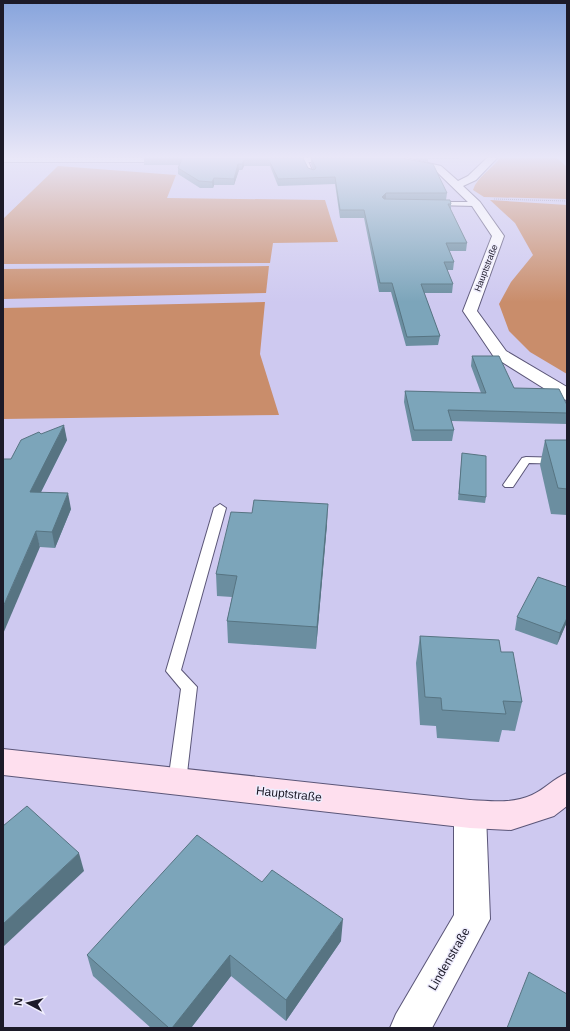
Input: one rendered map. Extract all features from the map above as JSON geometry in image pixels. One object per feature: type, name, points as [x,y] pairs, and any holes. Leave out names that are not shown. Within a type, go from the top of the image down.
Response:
[{"type":"street","name":"Hauptstraße","points":[[477,206],[498,236],[470,311],[500,354],[567,395]]},
{"type":"street","name":"Hauptstraße","points":[[3,762],[470,814],[511,816],[543,806],[567,787]]},
{"type":"street","name":"Lindenstraße","points":[[410,1028],[472,919],[470,814]]},
{"type":"lane","points":[[509,485],[526,460],[567,460]]},
{"type":"lane","points":[[177,782],[190,686],[173,671],[220,508]]},
{"type":"shaded area","points":[[16,206],[327,206],[338,242],[273,243],[270,263],[3,264],[3,219]]},
{"type":"shaded area","points":[[497,206],[567,206],[567,374],[530,352],[509,331],[499,304],[511,282],[533,255],[515,223]]},
{"type":"shaded area","points":[[269,266],[266,293],[3,299],[3,269]]},
{"type":"shaded area","points":[[265,302],[260,354],[279,415],[3,419],[3,308]]},
{"type":"building","points":[[339,206],[449,206],[467,243],[446,243],[454,262],[444,262],[453,284],[421,284],[440,336],[407,337],[392,283],[380,283],[364,210],[340,210]]},
{"type":"building","points":[[472,356],[499,356],[514,388],[559,389],[567,405],[567,413],[448,410],[454,430],[414,430],[405,391],[486,393]]},
{"type":"building","points":[[64,425],[30,492],[68,493],[52,532],[36,531],[3,607],[3,459],[11,459],[21,440],[39,432],[41,434]]},
{"type":"building","points":[[545,440],[567,440],[567,489],[558,488]]},
{"type":"building","points":[[462,453],[486,456],[486,497],[459,494]]},
{"type":"building","points":[[254,500],[328,504],[317,627],[227,621],[237,576],[216,574],[231,512],[252,513]]},
{"type":"building","points":[[538,577],[567,587],[567,618],[560,633],[517,617]]},
{"type":"building","points":[[420,636],[499,640],[501,652],[513,652],[522,702],[503,701],[506,714],[442,710],[441,698],[425,697]]},
{"type":"building","points":[[27,806],[79,853],[3,924],[3,826]]},
{"type":"building","points":[[197,835],[262,882],[272,870],[343,919],[286,1000],[230,955],[172,1028],[169,1028],[87,955]]},
{"type":"building","points":[[529,972],[567,994],[567,1028],[507,1028]]}]
